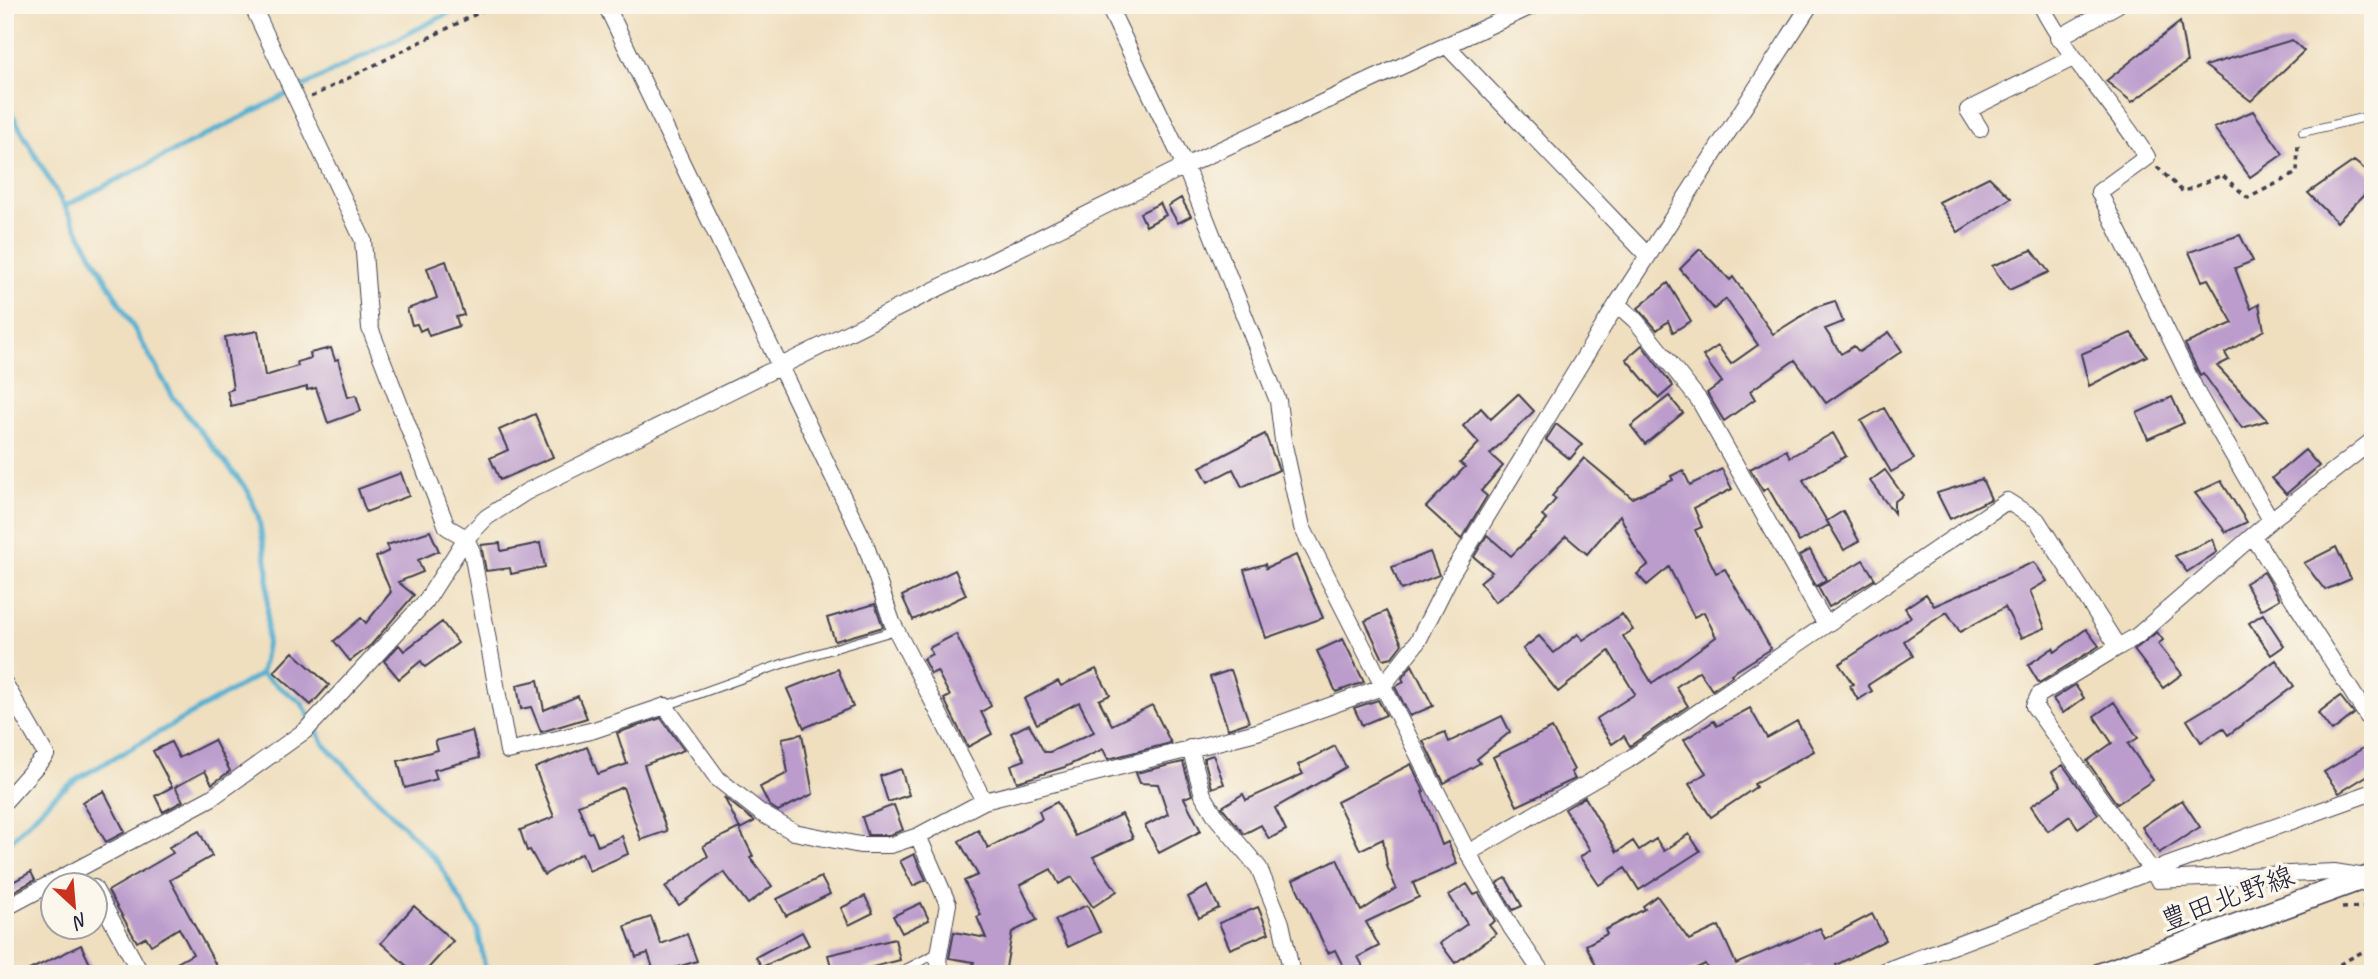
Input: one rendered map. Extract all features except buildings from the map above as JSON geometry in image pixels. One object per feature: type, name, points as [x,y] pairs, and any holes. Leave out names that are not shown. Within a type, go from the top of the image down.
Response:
[{"type":"main road","name":"豊田北野線","points":[[2100,974],[2370,876]]},
{"type":"street","points":[[253,5],[363,240],[365,290],[375,341],[447,527],[466,538],[472,552],[508,751],[594,730],[665,706],[718,779],[743,801],[794,832],[860,845],[891,845],[918,836],[984,801],[1257,732],[1382,687],[1418,641],[1452,573],[1617,304],[1810,5]]},
{"type":"street","points":[[606,5],[865,543],[896,630],[984,801]]},
{"type":"street","points":[[1108,5],[1185,166],[1278,401],[1283,441],[1302,527],[1382,687],[1424,761],[1468,853],[1512,929],[1544,974]]},
{"type":"street","points":[[5,908],[211,798],[306,730],[426,601],[466,538],[487,517],[526,492],[783,368],[1185,166],[1448,47],[1534,5]]},
{"type":"street","points":[[2041,5],[2058,38],[2129,127],[2147,157],[2099,192],[2198,395],[2271,520]]},
{"type":"street","points":[[2058,38],[2118,5]]},
{"type":"street","points":[[1448,47],[1648,256]]},
{"type":"street","points":[[1980,129],[1968,110],[2073,58]]},
{"type":"street","points":[[1617,304],[1649,336],[1699,400],[1825,623]]},
{"type":"street","points":[[2370,876],[2334,872],[2158,880],[2034,706],[2039,695],[2137,636],[2271,520],[2373,440]]},
{"type":"street","points":[[1468,853],[1628,760],[2007,501],[2038,520],[2118,647]]},
{"type":"street","points":[[2253,536],[2373,725]]},
{"type":"street","points":[[5,684],[46,755],[5,801]]},
{"type":"street","points":[[1190,748],[1202,795],[1217,818],[1259,868],[1281,923],[1292,974]]},
{"type":"street","points":[[1877,974],[2373,792]]},
{"type":"street","points":[[918,836],[948,904],[937,960],[943,974]]},
{"type":"street","points":[[108,912],[141,974]]},
{"type":"lane","points":[[2303,132],[2371,118]]},
{"type":"lane","points":[[665,706],[782,664],[896,630]]},
{"type":"lane","points":[[896,974],[939,952]]},
{"type":"path","points":[[299,103],[494,5]]},
{"type":"path","points":[[2371,118],[2373,59]]},
{"type":"path","points":[[2147,157],[2183,192],[2222,175],[2248,198],[2297,173],[2295,149],[2303,132]]},
{"type":"path","points":[[2322,974],[2373,946]]},
{"type":"waterway","points":[[65,206],[465,5]]},
{"type":"waterway","points":[[5,102],[173,397],[248,491],[258,515],[268,571],[267,641],[261,674],[77,779],[53,797],[5,847]]},
{"type":"waterway","points":[[261,674],[302,703],[324,744],[438,862],[478,930],[486,974]]}]
